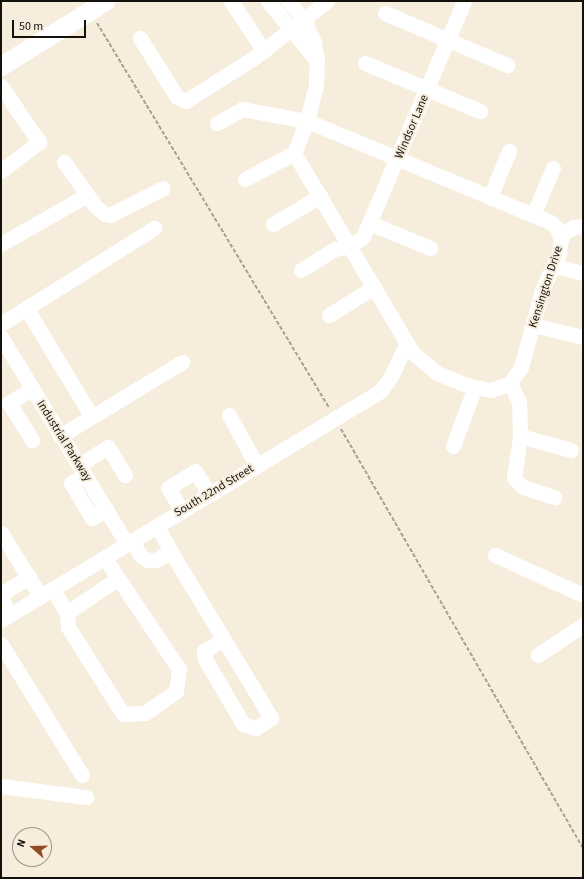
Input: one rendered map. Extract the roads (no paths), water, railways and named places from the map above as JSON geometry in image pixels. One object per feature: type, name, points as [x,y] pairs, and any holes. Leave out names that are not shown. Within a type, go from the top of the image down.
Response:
[{"type":"main road","points":[[1,66],[105,1]]},
{"type":"street","points":[[231,1],[264,51]]},
{"type":"street","points":[[268,1],[290,31],[317,61]]},
{"type":"street","points":[[245,179],[294,153],[307,121],[316,84],[317,61],[314,42],[304,20],[288,1]]},
{"type":"street","points":[[140,38],[177,97],[186,101],[264,51],[327,1]]},
{"type":"street","name":"Windsor Lane","points":[[350,246],[363,237],[370,222],[399,159],[464,1]]},
{"type":"street","points":[[385,13],[506,65]]},
{"type":"street","points":[[365,63],[427,91],[480,111]]},
{"type":"street","points":[[1,86],[39,142],[1,171]]},
{"type":"street","name":"Kensington Drive","points":[[216,123],[242,109],[307,121],[550,222],[560,235],[555,266],[542,290],[521,367],[510,384]]},
{"type":"street","points":[[490,197],[510,151]]},
{"type":"street","points":[[294,153],[412,352],[437,372],[475,387],[491,390],[510,384],[519,402],[520,436],[514,478],[522,487],[554,497]]},
{"type":"street","points":[[64,162],[100,211],[110,215],[162,188]]},
{"type":"street","points":[[533,215],[553,168]]},
{"type":"street","points":[[1,244],[87,194]]},
{"type":"street","points":[[273,224],[320,196]]},
{"type":"street","points":[[370,222],[430,248]]},
{"type":"street","points":[[560,235],[583,226]]},
{"type":"street","points":[[1,324],[154,228]]},
{"type":"street","points":[[301,270],[335,249],[350,246]]},
{"type":"street","points":[[555,266],[583,274]]},
{"type":"street","points":[[329,315],[374,287]]},
{"type":"street","points":[[26,308],[92,417]]},
{"type":"street","points":[[533,325],[583,338]]},
{"type":"street","name":"Industrial Parkway","points":[[1,337],[60,436],[106,509],[141,556],[148,560],[155,560],[171,552]]},
{"type":"street","name":"South 22nd Street","points":[[5,617],[210,495],[380,391],[389,380],[407,343]]},
{"type":"street","points":[[60,436],[182,362]]},
{"type":"street","points":[[453,446],[475,387]]},
{"type":"street","points":[[32,389],[10,403],[32,440]]},
{"type":"street","points":[[229,415],[257,466]]},
{"type":"street","points":[[520,436],[571,450]]},
{"type":"street","points":[[82,470],[108,447],[125,475]]},
{"type":"street","points":[[182,511],[168,488],[195,471],[210,495]]},
{"type":"street","points":[[157,526],[171,552],[271,718],[256,728],[243,724],[206,659],[204,651],[223,639]]},
{"type":"street","points":[[1,533],[29,577],[67,613],[68,627],[123,714],[145,712],[167,700],[179,684],[179,669],[105,558]]},
{"type":"street","points":[[495,555],[583,595]]},
{"type":"street","points":[[5,617],[2,600],[3,593],[29,577]]},
{"type":"street","points":[[67,613],[118,578]]},
{"type":"street","points":[[538,655],[583,625]]},
{"type":"street","points":[[1,644],[82,776]]},
{"type":"street","points":[[1,786],[86,797]]}]
